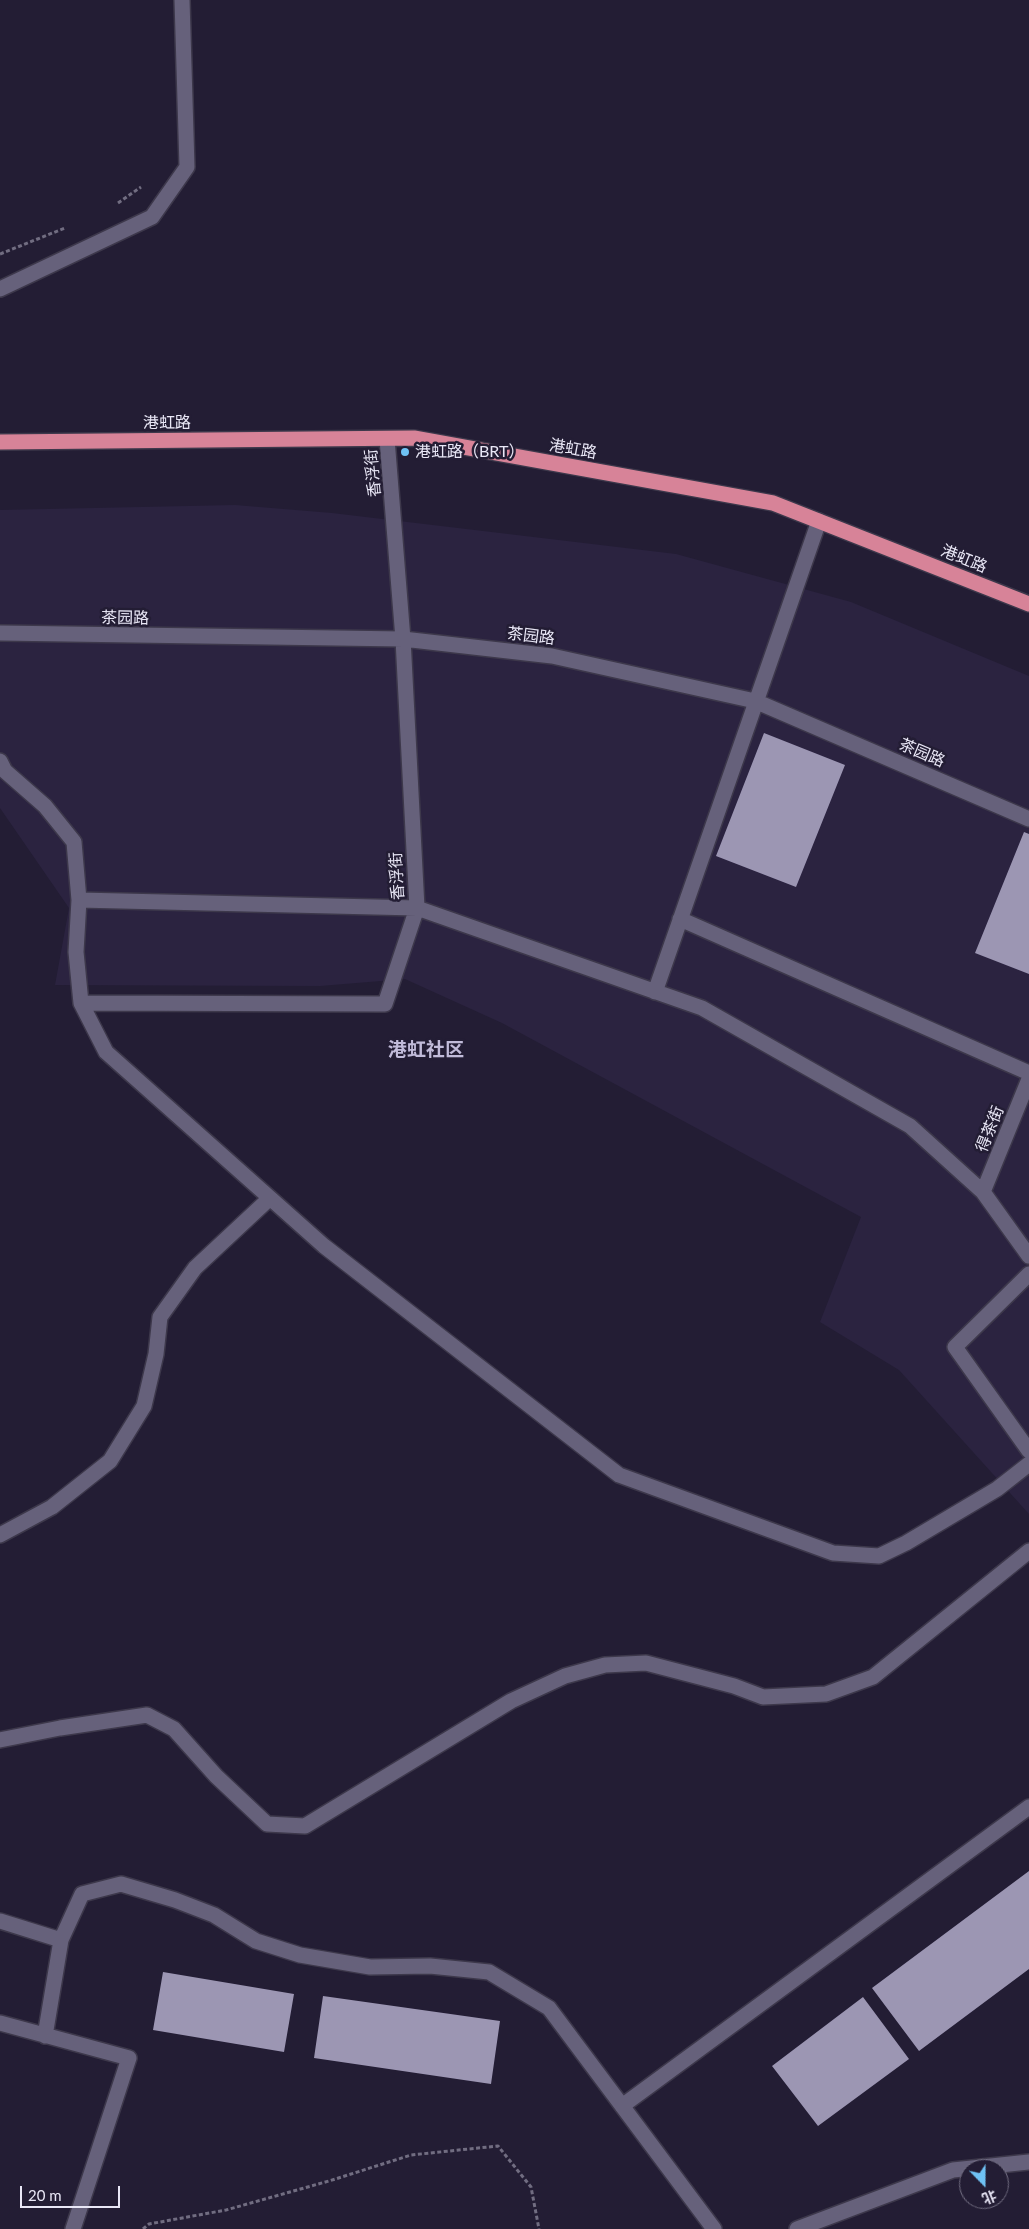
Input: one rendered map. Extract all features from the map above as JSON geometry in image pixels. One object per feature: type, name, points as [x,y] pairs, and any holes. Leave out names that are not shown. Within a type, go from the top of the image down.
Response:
[{"type":"highway","name":"港虹路","points":[[0,442],[414,438],[773,503],[1029,604]]},
{"type":"street","points":[[0,289],[152,217],[187,167],[182,0]]},
{"type":"street","name":"香浮街","points":[[81,1003],[385,1004],[416,908],[403,640],[387,439]]},
{"type":"street","points":[[655,992],[755,701],[820,521]]},
{"type":"street","name":"茶园路","points":[[0,633],[403,640],[552,656],[755,701],[1029,818]]},
{"type":"street","points":[[0,761],[6,770],[45,806],[74,842],[79,900],[76,952],[81,1003],[106,1052],[324,1246],[619,1475],[833,1553],[879,1556],[906,1543],[998,1490],[1029,1464]]},
{"type":"street","points":[[79,900],[416,908],[702,1008],[910,1126],[983,1192],[1029,1256]]},
{"type":"street","points":[[680,919],[1029,1073]]},
{"type":"street","name":"得茶街","points":[[983,1192],[1029,1080]]},
{"type":"street","points":[[0,1535],[52,1507],[110,1461],[144,1406],[156,1354],[160,1317],[196,1268],[270,1198]]},
{"type":"street","points":[[1029,1274],[955,1347],[1029,1451]]},
{"type":"street","points":[[0,1740],[60,1728],[147,1715],[174,1729],[216,1776],[267,1824],[304,1826],[510,1700],[565,1676],[605,1665],[646,1663],[734,1686],[763,1697],[826,1694],[874,1677],[1029,1550]]},
{"type":"street","points":[[622,2106],[1029,1807]]},
{"type":"street","points":[[45,2036],[61,1940],[82,1894],[121,1884],[175,1900],[214,1915],[256,1941],[300,1955],[370,1967],[430,1966],[489,1972],[549,2008],[714,2229]]},
{"type":"street","points":[[0,1921],[61,1940]]},
{"type":"street","points":[[0,2023],[129,2058],[73,2229]]},
{"type":"street","points":[[797,2229],[952,2170],[1029,2162]]},
{"type":"path","points":[[115,205],[130,196],[144,184]]},
{"type":"path","points":[[0,254],[73,225]]},
{"type":"path","points":[[143,2229],[149,2224],[226,2210],[319,2184],[411,2155],[498,2146],[531,2186],[539,2229]]},
{"type":"shaded area","points":[[235,505],[332,513],[676,554],[851,602],[1029,676],[1029,1514],[899,1370],[820,1322],[861,1217],[502,1023],[405,979],[320,986],[55,985],[69,908],[0,808],[0,510]]},
{"type":"building","points":[[764,733],[845,765],[796,887],[716,856]]},
{"type":"building","points":[[1024,832],[1029,834],[1029,974],[975,953]]},
{"type":"building","points":[[1029,1871],[1029,1969],[919,2051],[872,1988]]},
{"type":"building","points":[[163,1972],[294,1994],[284,2052],[153,2030]]},
{"type":"building","points":[[323,1996],[500,2021],[491,2084],[314,2058]]},
{"type":"building","points":[[863,1997],[909,2059],[818,2126],[772,2066]]},
{"type":"place","name":"港虹路（BRT）","points":[[405,452]]},
{"type":"district","name":"港虹社区","points":[[426,1050]]}]
